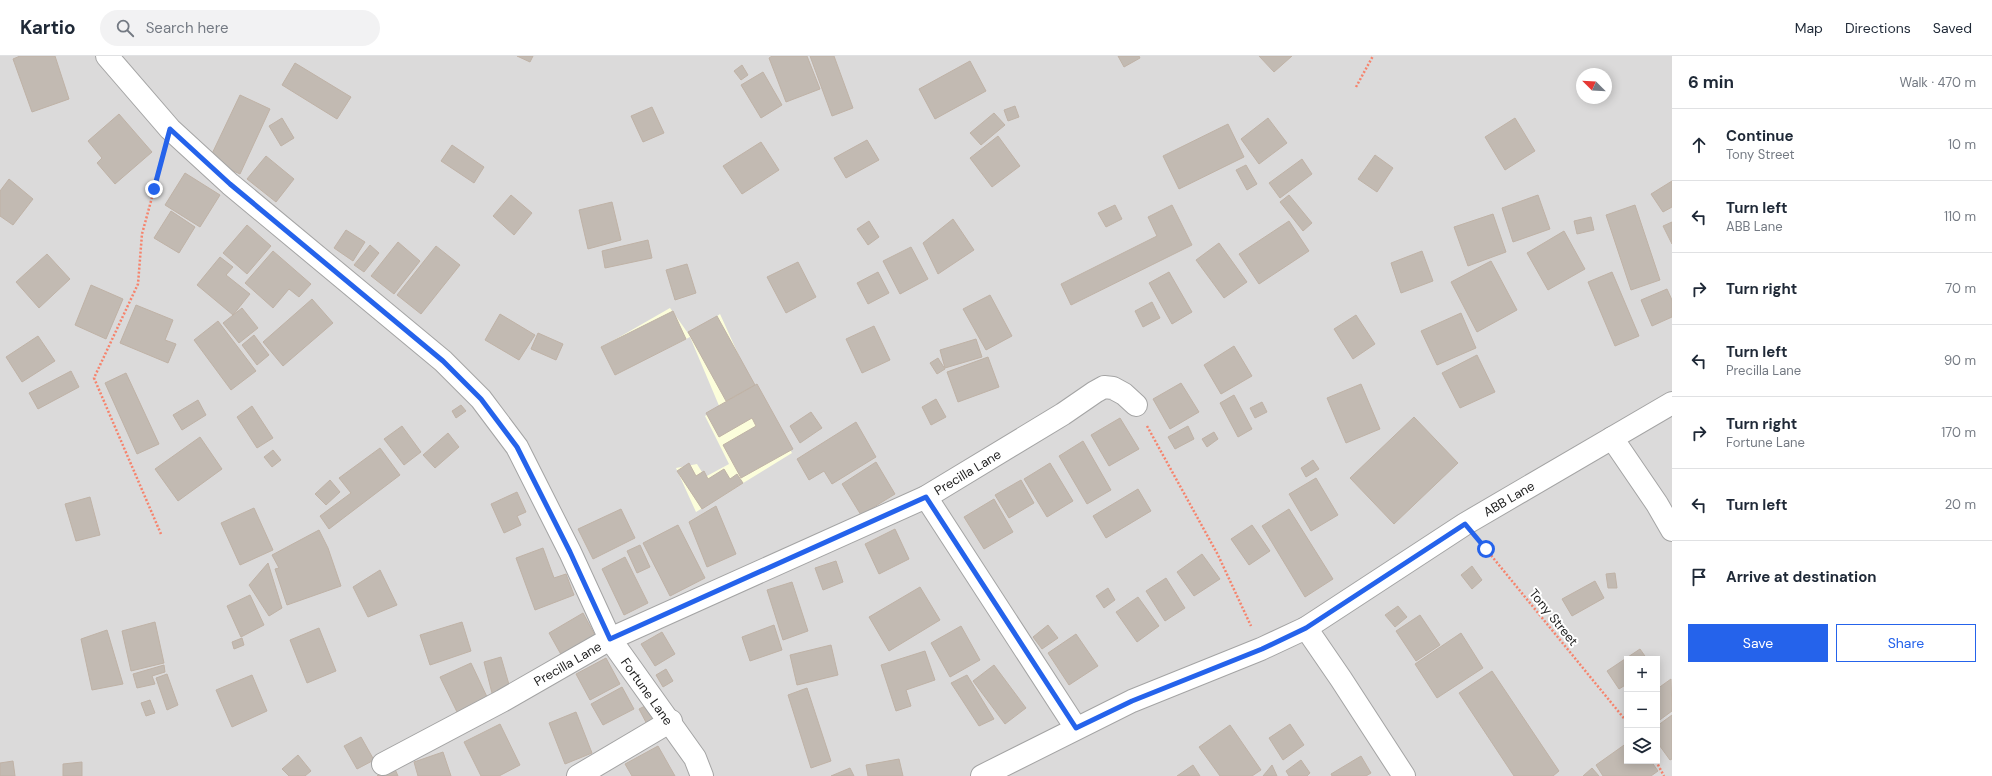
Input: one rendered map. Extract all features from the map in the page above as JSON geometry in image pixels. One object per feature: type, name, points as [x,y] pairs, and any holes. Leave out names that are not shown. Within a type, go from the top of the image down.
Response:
[{"type":"street","name":"Fortune Lane","points":[[107,56],[170,129],[230,184],[443,361],[481,399],[517,447],[570,552],[610,639],[671,721],[695,758],[702,776]]},
{"type":"street","name":"Precilla Lane","points":[[383,764],[502,701],[610,639],[926,497],[1104,387],[1113,388],[1124,394],[1136,405]]},
{"type":"street","name":"ABB Lane","points":[[982,776],[1132,701],[1262,649],[1306,628],[1465,524],[1672,403]]},
{"type":"street","points":[[1612,438],[1657,504],[1672,530]]},
{"type":"street","points":[[926,497],[1076,728]]},
{"type":"street","points":[[1306,628],[1404,776]]},
{"type":"street","points":[[578,776],[671,721]]},
{"type":"path","points":[[1356,87],[1373,56]]},
{"type":"path","points":[[162,534],[94,378],[138,284],[142,234],[170,129]]},
{"type":"path","points":[[1136,405],[1218,555],[1262,649]]},
{"type":"path","name":"Tony Street","points":[[1465,524],[1624,718]]},
{"type":"path","points":[[1658,764],[1664,776]]},
{"type":"shaded area","points":[[0,56],[1672,56],[1672,776],[0,776]]},
{"type":"shaded area","points":[[670,308],[690,336],[720,314],[754,389],[792,453],[696,512],[676,468],[697,464],[705,477],[729,464],[705,416],[720,408],[690,337],[616,374],[602,347]]},
{"type":"building","points":[[20,56],[55,56],[69,99],[32,112],[13,59]]},
{"type":"building","points":[[517,56],[533,56],[530,62]]},
{"type":"building","points":[[772,56],[807,56],[820,89],[786,102],[769,58]]},
{"type":"building","points":[[810,56],[834,56],[853,108],[832,116]]},
{"type":"building","points":[[1118,56],[1139,56],[1140,58],[1124,67]]},
{"type":"building","points":[[1259,56],[1292,56],[1274,72]]},
{"type":"building","points":[[970,61],[986,91],[935,119],[919,89]]},
{"type":"building","points":[[295,63],[351,97],[337,119],[282,85]]},
{"type":"building","points":[[742,65],[748,75],[741,80],[734,71]]},
{"type":"building","points":[[763,72],[782,105],[761,118],[741,85]]},
{"type":"building","points":[[240,95],[270,109],[240,174],[209,160]]},
{"type":"building","points":[[1015,106],[1019,117],[1008,121],[1004,110]]},
{"type":"building","points":[[652,107],[664,133],[643,142],[631,116]]},
{"type":"building","points":[[994,113],[1005,125],[981,145],[970,133]]},
{"type":"building","points":[[119,114],[152,152],[115,184],[97,163],[102,158],[88,141]]},
{"type":"building","points":[[282,118],[294,138],[281,146],[269,126]]},
{"type":"building","points":[[1268,118],[1287,143],[1259,164],[1241,139]]},
{"type":"building","points":[[1515,118],[1535,151],[1505,170],[1485,137]]},
{"type":"building","points":[[1228,124],[1244,157],[1179,189],[1163,156]]},
{"type":"building","points":[[998,136],[1020,166],[992,187],[970,158]]},
{"type":"building","points":[[867,140],[879,160],[846,178],[834,158]]},
{"type":"building","points":[[761,142],[779,170],[742,194],[723,166]]},
{"type":"building","points":[[452,145],[484,167],[474,183],[441,161]]},
{"type":"building","points":[[1375,155],[1393,168],[1377,192],[1358,179]]},
{"type":"building","points":[[266,156],[294,179],[276,202],[247,179]]},
{"type":"building","points":[[1302,159],[1312,174],[1280,198],[1269,183]]},
{"type":"building","points":[[1246,165],[1257,184],[1247,190],[1236,170]]},
{"type":"building","points":[[185,173],[220,195],[200,227],[165,205]]},
{"type":"building","points":[[9,179],[33,199],[13,225],[0,216],[0,191]]},
{"type":"building","points":[[1672,181],[1672,207],[1663,212],[1651,194]]},
{"type":"building","points":[[511,195],[532,213],[514,235],[493,216]]},
{"type":"building","points":[[1289,195],[1312,223],[1303,231],[1280,202]]},
{"type":"building","points":[[1538,195],[1550,229],[1513,242],[1502,208]]},
{"type":"building","points":[[612,202],[621,240],[588,249],[579,210]]},
{"type":"building","points":[[1115,205],[1122,219],[1106,227],[1098,213]]},
{"type":"building","points":[[1172,205],[1192,245],[1071,305],[1061,284],[1157,236],[1148,217]]},
{"type":"building","points":[[1635,205],[1660,280],[1631,290],[1606,215]]},
{"type":"building","points":[[171,211],[195,227],[179,253],[154,238]]},
{"type":"building","points":[[1493,214],[1506,252],[1468,266],[1454,227]]},
{"type":"building","points":[[1591,217],[1594,230],[1577,234],[1574,221]]},
{"type":"building","points":[[953,219],[974,250],[938,274],[923,243]]},
{"type":"building","points":[[869,221],[879,237],[868,245],[857,229]]},
{"type":"building","points":[[1289,221],[1309,251],[1259,284],[1239,254]]},
{"type":"building","points":[[1672,222],[1672,244],[1663,226]]},
{"type":"building","points":[[247,225],[271,246],[247,274],[223,253]]},
{"type":"building","points":[[346,230],[365,242],[353,261],[334,248]]},
{"type":"building","points":[[1564,231],[1585,269],[1548,290],[1527,253]]},
{"type":"building","points":[[648,240],[652,258],[605,268],[602,251]]},
{"type":"building","points":[[398,242],[420,261],[394,294],[371,276]]},
{"type":"building","points":[[1219,243],[1247,282],[1224,298],[1196,260]]},
{"type":"building","points":[[370,245],[379,253],[364,272],[354,265]]},
{"type":"building","points":[[436,246],[460,265],[421,314],[397,295]]},
{"type":"building","points":[[911,247],[928,279],[900,294],[883,261]]},
{"type":"building","points":[[273,251],[311,284],[299,297],[289,289],[273,308],[245,283]]},
{"type":"building","points":[[1422,251],[1433,281],[1401,293],[1391,263]]},
{"type":"building","points":[[47,254],[70,279],[39,308],[16,282]]},
{"type":"building","points":[[220,257],[233,267],[226,275],[250,294],[233,315],[197,285]]},
{"type":"building","points":[[1491,261],[1517,310],[1477,332],[1451,282]]},
{"type":"building","points":[[798,262],[816,297],[786,313],[767,277]]},
{"type":"building","points":[[687,264],[696,293],[675,300],[666,270]]},
{"type":"building","points":[[878,272],[889,293],[868,304],[857,283]]},
{"type":"building","points":[[1169,272],[1192,312],[1172,324],[1149,283]]},
{"type":"building","points":[[1612,272],[1639,336],[1615,346],[1588,282]]},
{"type":"building","points":[[91,285],[123,299],[106,339],[75,325]]},
{"type":"building","points":[[1667,289],[1672,300],[1672,317],[1652,326],[1641,300]]},
{"type":"building","points":[[990,295],[1012,336],[986,350],[963,309]]},
{"type":"building","points":[[312,299],[333,323],[283,366],[263,342]]},
{"type":"building","points":[[1152,302],[1160,318],[1143,327],[1135,311]]},
{"type":"building","points":[[136,305],[173,320],[165,340],[176,344],[168,363],[120,343]]},
{"type":"building","points":[[242,308],[258,328],[239,343],[223,323]]},
{"type":"building","points":[[673,311],[686,339],[615,375],[601,347]]},
{"type":"building","points":[[1461,313],[1476,348],[1437,365],[1421,331]]},
{"type":"building","points":[[500,314],[535,335],[519,360],[485,340]]},
{"type":"building","points":[[1356,315],[1375,344],[1353,359],[1334,329]]},
{"type":"building","points":[[717,316],[755,385],[726,401],[688,332]]},
{"type":"building","points":[[218,321],[256,371],[231,390],[194,340]]},
{"type":"building","points":[[874,326],[890,360],[862,373],[846,339]]},
{"type":"building","points":[[538,333],[563,344],[556,360],[531,349]]},
{"type":"building","points":[[254,335],[269,355],[257,365],[242,345]]},
{"type":"building","points":[[38,336],[55,361],[22,382],[6,357]]},
{"type":"building","points":[[976,339],[982,357],[945,368],[940,350]]},
{"type":"building","points":[[1234,346],[1252,376],[1221,394],[1204,365]]},
{"type":"building","points":[[1477,355],[1495,392],[1460,408],[1442,373]]},
{"type":"building","points":[[988,357],[999,387],[958,402],[947,372]]},
{"type":"building","points":[[938,358],[945,369],[937,374],[930,363]]},
{"type":"building","points":[[71,371],[79,387],[38,409],[29,393]]},
{"type":"building","points":[[126,373],[159,444],[137,454],[105,383]]},
{"type":"building","points":[[1181,383],[1199,412],[1170,429],[1153,399]]},
{"type":"building","points":[[757,384],[793,449],[741,478],[723,445],[756,426],[752,418],[719,437],[706,413]]},
{"type":"building","points":[[1361,384],[1380,429],[1346,443],[1327,398]]},
{"type":"building","points":[[1234,395],[1252,429],[1238,437],[1220,403]]},
{"type":"building","points":[[936,399],[946,417],[931,425],[922,407]]},
{"type":"building","points":[[198,400],[206,415],[182,430],[173,415]]},
{"type":"building","points":[[1262,402],[1267,412],[1255,418],[1250,408]]},
{"type":"building","points":[[461,405],[466,411],[456,418],[452,411]]},
{"type":"building","points":[[252,406],[273,438],[257,448],[237,417]]},
{"type":"building","points":[[811,412],[822,428],[800,443],[790,426]]},
{"type":"building","points":[[1414,417],[1458,463],[1394,524],[1350,478]]},
{"type":"building","points":[[1120,418],[1139,449],[1109,466],[1091,435]]},
{"type":"building","points":[[856,422],[876,457],[832,484],[824,471],[809,480],[797,459]]},
{"type":"building","points":[[402,426],[421,452],[404,465],[384,439]]},
{"type":"building","points":[[1188,426],[1194,439],[1175,449],[1168,437]]},
{"type":"building","points":[[1214,432],[1218,439],[1207,447],[1202,439]]},
{"type":"building","points":[[448,433],[459,447],[435,468],[423,455]]},
{"type":"building","points":[[200,437],[222,469],[178,501],[155,469]]},
{"type":"building","points":[[1083,441],[1111,490],[1087,504],[1059,456]]},
{"type":"building","points":[[380,448],[400,475],[329,529],[320,516],[351,493],[339,478]]},
{"type":"building","points":[[273,450],[281,460],[272,467],[264,457]]},
{"type":"building","points":[[1313,460],[1319,469],[1306,477],[1301,468]]},
{"type":"building","points":[[876,462],[895,494],[861,515],[842,484]]},
{"type":"building","points":[[689,463],[696,476],[704,471],[708,479],[724,469],[730,479],[737,474],[743,483],[702,509],[677,471]]},
{"type":"building","points":[[1050,463],[1073,501],[1047,517],[1024,479]]},
{"type":"building","points":[[1316,478],[1338,515],[1311,531],[1289,494]]},
{"type":"building","points":[[330,480],[340,492],[326,505],[315,494]]},
{"type":"building","points":[[1021,480],[1034,503],[1009,518],[995,495]]},
{"type":"building","points":[[1138,489],[1151,511],[1106,538],[1093,516]]},
{"type":"building","points":[[517,492],[526,512],[517,516],[521,525],[504,533],[491,504]]},
{"type":"building","points":[[90,497],[100,535],[76,541],[65,504]]},
{"type":"building","points":[[994,499],[1013,532],[984,549],[964,517]]},
{"type":"building","points":[[716,506],[736,554],[707,567],[689,522]]},
{"type":"building","points":[[254,508],[273,550],[240,565],[221,523]]},
{"type":"building","points":[[621,509],[635,538],[593,559],[578,529]]},
{"type":"building","points":[[1289,509],[1333,579],[1305,597],[1262,526]]},
{"type":"building","points":[[678,525],[705,578],[670,596],[643,543]]},
{"type":"building","points":[[1252,525],[1270,551],[1249,565],[1231,539]]},
{"type":"building","points":[[895,529],[909,559],[879,574],[865,544]]},
{"type":"building","points":[[319,530],[328,548],[341,586],[287,605],[275,569],[279,568],[272,555]]},
{"type":"building","points":[[640,545],[650,567],[637,573],[627,551]]},
{"type":"building","points":[[543,548],[554,578],[566,574],[574,595],[535,610],[516,558]]},
{"type":"building","points":[[1202,554],[1220,579],[1194,596],[1177,572]]},
{"type":"building","points":[[625,557],[648,603],[624,615],[602,569]]},
{"type":"building","points":[[836,561],[843,582],[823,590],[815,568]]},
{"type":"building","points":[[268,563],[282,608],[269,616],[249,585]]},
{"type":"building","points":[[1472,566],[1482,580],[1472,589],[1461,575]]},
{"type":"building","points":[[380,570],[397,605],[368,617],[353,587]]},
{"type":"building","points":[[1615,573],[1617,588],[1608,588],[1606,574]]},
{"type":"building","points":[[1166,578],[1185,608],[1165,621],[1146,591]]},
{"type":"building","points":[[1595,581],[1604,598],[1572,616],[1562,599]]},
{"type":"building","points":[[792,582],[808,631],[783,640],[767,590]]},
{"type":"building","points":[[920,587],[940,620],[889,651],[869,617]]},
{"type":"building","points":[[1108,588],[1115,600],[1104,608],[1096,596]]},
{"type":"building","points":[[250,595],[264,625],[241,637],[227,606]]},
{"type":"building","points":[[1138,597],[1159,626],[1137,642],[1116,612]]},
{"type":"building","points":[[1398,606],[1407,617],[1395,627],[1385,615]]},
{"type":"building","points":[[583,613],[597,639],[563,658],[549,633]]},
{"type":"building","points":[[1420,615],[1440,645],[1416,661],[1396,631]]},
{"type":"building","points":[[155,622],[164,663],[131,671],[122,631]]},
{"type":"building","points":[[462,622],[471,651],[430,665],[420,635]]},
{"type":"building","points":[[774,625],[782,650],[750,661],[742,637]]},
{"type":"building","points":[[1048,625],[1058,638],[1042,649],[1033,637]]},
{"type":"building","points":[[961,626],[980,660],[950,677],[931,643]]},
{"type":"building","points":[[319,628],[336,671],[307,683],[290,640]]},
{"type":"building","points":[[107,630],[123,684],[92,690],[81,639]]},
{"type":"building","points":[[662,632],[675,654],[655,666],[641,644]]},
{"type":"building","points":[[1461,633],[1483,668],[1437,698],[1415,664]]},
{"type":"building","points":[[1076,634],[1098,666],[1069,685],[1048,653]]},
{"type":"building","points":[[242,638],[244,645],[234,649],[232,642]]},
{"type":"building","points":[[831,645],[838,675],[797,685],[790,655]]},
{"type":"building","points":[[1640,649],[1645,656],[1630,656]]},
{"type":"building","points":[[925,651],[935,680],[906,690],[911,706],[896,711],[881,665]]},
{"type":"building","points":[[501,657],[510,688],[492,693],[484,662]]},
{"type":"building","points":[[606,658],[620,684],[590,700],[576,674]]},
{"type":"building","points":[[1624,660],[1624,686],[1619,689],[1607,671]]},
{"type":"building","points":[[471,663],[488,699],[458,714],[440,677]]},
{"type":"building","points":[[164,665],[165,672],[152,676],[155,684],[137,688],[133,674]]},
{"type":"building","points":[[994,665],[1026,708],[1005,724],[973,681]]},
{"type":"building","points":[[666,669],[673,681],[663,687],[656,675]]},
{"type":"building","points":[[1492,671],[1559,771],[1553,776],[1514,776],[1459,693]]},
{"type":"building","points":[[167,674],[178,705],[167,710],[156,678]]},
{"type":"building","points":[[252,675],[267,711],[232,727],[216,690]]},
{"type":"building","points":[[967,675],[994,719],[979,726],[951,683]]},
{"type":"building","points":[[1671,679],[1672,711],[1660,720],[1660,692],[1660,687]]},
{"type":"building","points":[[622,687],[634,709],[603,725],[591,704]]},
{"type":"building","points":[[807,688],[831,761],[811,768],[788,695]]},
{"type":"building","points":[[150,700],[155,713],[146,716],[141,703]]},
{"type":"building","points":[[649,704],[659,723],[649,728],[639,709]]},
{"type":"building","points":[[576,712],[592,753],[565,764],[549,723]]},
{"type":"building","points":[[1672,715],[1672,759],[1670,760],[1660,746],[1660,724]]},
{"type":"building","points":[[500,724],[520,765],[499,776],[481,776],[464,742]]},
{"type":"building","points":[[1290,724],[1304,745],[1283,760],[1269,738]]},
{"type":"building","points":[[1230,725],[1261,770],[1252,776],[1220,776],[1199,747]]},
{"type":"building","points":[[361,737],[374,760],[357,769],[344,746]]},
{"type":"building","points":[[1624,745],[1624,764],[1653,764],[1658,771],[1651,776],[1603,776],[1596,765]]},
{"type":"building","points":[[658,746],[675,776],[632,776],[625,764]]},
{"type":"building","points":[[443,752],[451,776],[418,776],[414,762]]},
{"type":"building","points":[[298,755],[311,771],[305,776],[289,776],[282,769]]},
{"type":"building","points":[[1361,756],[1371,773],[1366,776],[1332,776],[1331,774]]},
{"type":"building","points":[[899,759],[903,776],[868,776],[866,765]]},
{"type":"building","points":[[1301,760],[1310,773],[1307,776],[1289,776],[1286,771]]},
{"type":"building","points":[[13,761],[15,776],[0,776],[0,763]]},
{"type":"building","points":[[82,762],[82,776],[63,776],[63,764]]},
{"type":"building","points":[[1193,765],[1200,776],[1177,776]]},
{"type":"building","points":[[1272,765],[1277,776],[1263,776]]},
{"type":"building","points":[[394,767],[398,776],[377,776]]},
{"type":"building","points":[[850,768],[854,776],[831,776]]},
{"type":"building","points":[[1592,768],[1599,776],[1583,776]]},
{"type":"route","points":[[154,189],[170,129],[230,184],[443,361],[481,399],[517,447],[570,552],[610,639],[926,497],[1076,728],[1132,701],[1262,649],[1306,628],[1368,590],[1465,524],[1486,549]]}]
